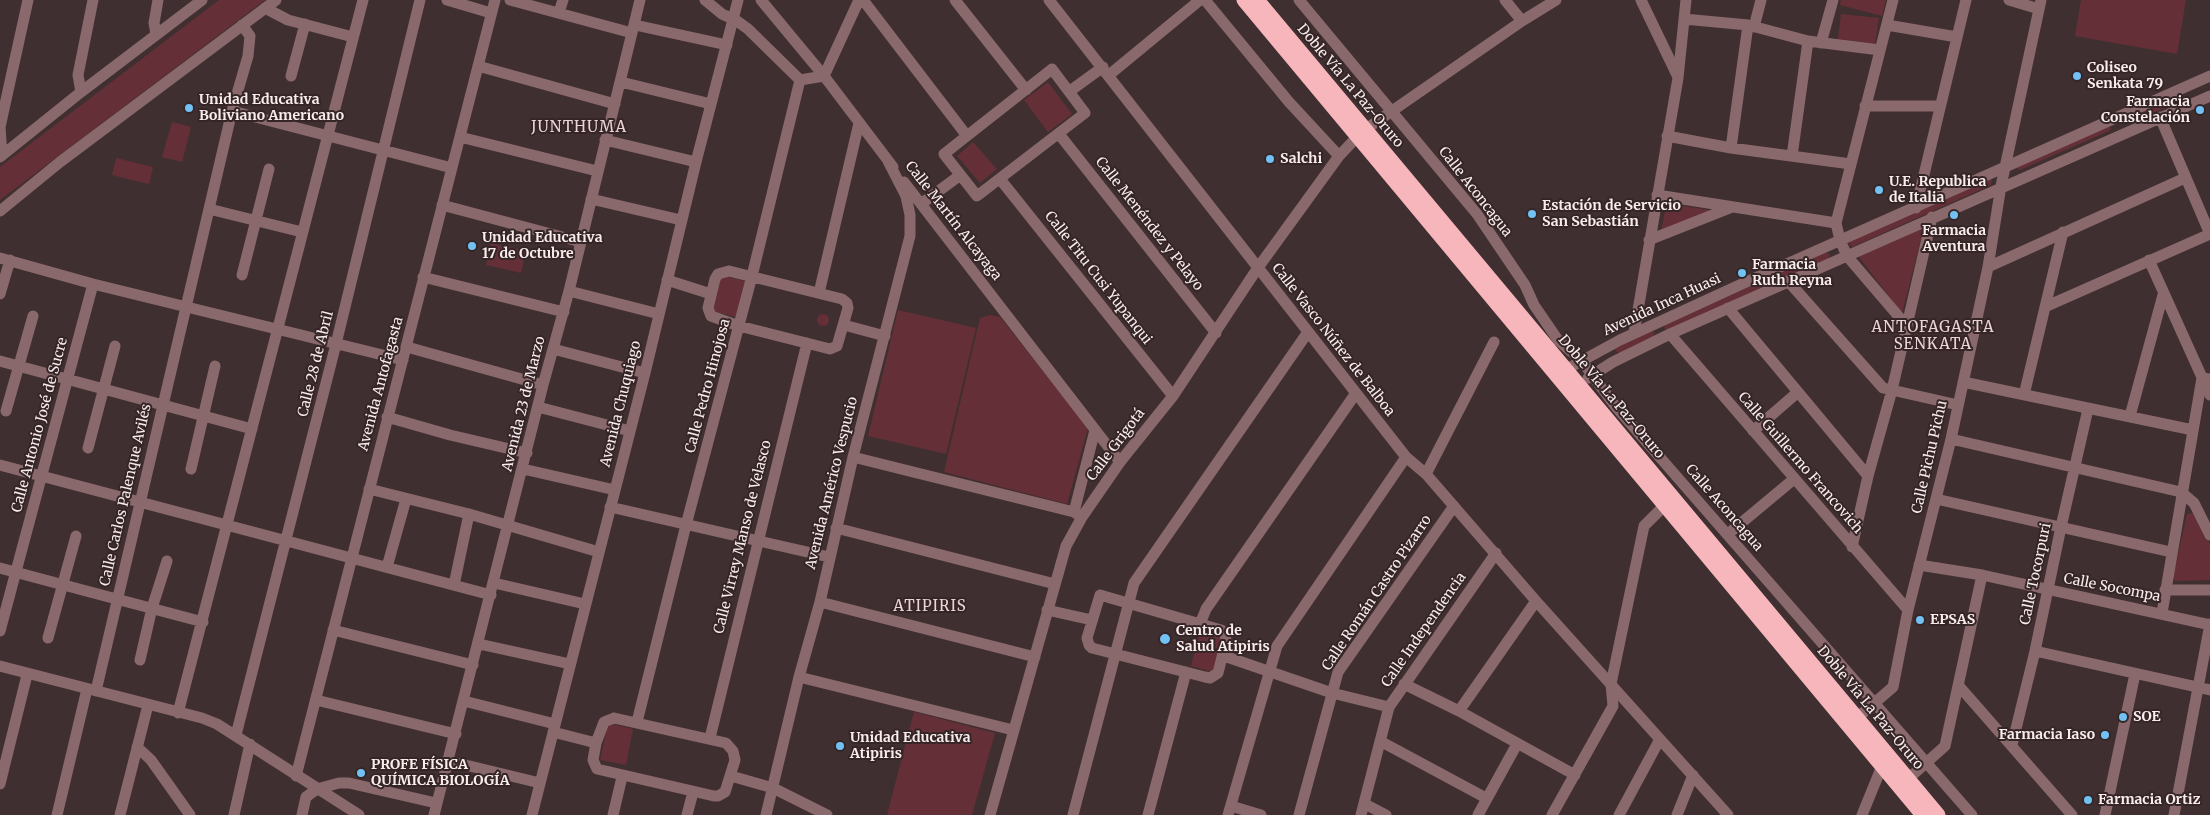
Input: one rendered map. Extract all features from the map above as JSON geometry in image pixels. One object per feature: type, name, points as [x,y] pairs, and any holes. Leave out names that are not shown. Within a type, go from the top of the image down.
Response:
[{"type":"highway","name":"Doble Vía La Paz-Oruro","points":[[1244,0],[1566,369],[1574,387],[1665,505],[1922,815]]},
{"type":"highway","name":"Doble Vía La Paz-Oruro","points":[[1257,0],[1362,133],[1574,387],[1938,815]]},
{"type":"street","points":[[1,156],[0,127],[28,0]]},
{"type":"street","points":[[81,92],[78,74],[93,0]]},
{"type":"street","points":[[156,34],[154,23],[158,0]]},
{"type":"street","points":[[1,156],[81,92],[202,0]]},
{"type":"street","points":[[0,211],[60,162],[276,0]]},
{"type":"street","points":[[178,713],[363,0]]},
{"type":"street","name":"Calle 28 de Abril","points":[[236,735],[336,344],[420,0]]},
{"type":"street","points":[[446,0],[491,13]]},
{"type":"street","name":"Avenida Antofagasta","points":[[296,776],[495,0]]},
{"type":"street","points":[[510,0],[634,29],[727,45]]},
{"type":"street","points":[[559,12],[563,0]]},
{"type":"street","name":"Avenida 23 de Marzo","points":[[435,809],[479,644],[543,385],[564,312],[640,0]]},
{"type":"street","points":[[705,0],[722,14],[734,19],[748,29],[800,80],[824,76],[859,0]]},
{"type":"street","name":"Avenida Chuquiago","points":[[532,815],[738,0]]},
{"type":"street","name":"Calle Martín Alcayaga","points":[[761,0],[824,76],[1120,462]]},
{"type":"street","points":[[863,0],[967,136]]},
{"type":"street","points":[[955,0],[1026,90]]},
{"type":"street","name":"Calle Vasco Núñez de Balboa","points":[[1049,0],[1406,457],[1426,474],[1536,601],[1728,815]]},
{"type":"street","points":[[1070,91],[1106,71],[1200,0]]},
{"type":"street","points":[[1205,0],[1289,102],[1339,156]]},
{"type":"street","name":"Calle Aconcagua","points":[[1299,0],[1477,214],[1525,285],[1534,305],[1552,332],[1581,360],[1616,407],[1972,815]]},
{"type":"street","points":[[1505,0],[1522,21]]},
{"type":"street","name":"Calle Grigotá","points":[[990,815],[1047,610],[1066,546],[1078,515],[1172,396],[1216,333],[1257,268],[1339,156],[1362,133],[1392,110],[1556,0]]},
{"type":"street","points":[[1641,0],[1678,78]]},
{"type":"street","points":[[1634,333],[1678,78],[1686,0]]},
{"type":"street","points":[[1731,148],[1751,26],[1761,0]]},
{"type":"street","points":[[1821,43],[1833,0]]},
{"type":"street","points":[[1893,0],[1836,223],[1840,240],[1848,256],[1906,325]]},
{"type":"street","points":[[1916,208],[1966,0]]},
{"type":"street","points":[[2010,0],[2040,4]]},
{"type":"street","name":"Calle Pichu Pichu","points":[[1856,718],[1893,687],[1908,610],[1951,439],[1988,267],[2001,186],[2040,4]]},
{"type":"street","points":[[265,8],[288,20],[353,37]]},
{"type":"street","points":[[1684,19],[1751,26],[1808,41],[1880,50]]},
{"type":"street","points":[[291,76],[304,24]]},
{"type":"street","points":[[1886,25],[1957,37]]},
{"type":"street","name":"Calle Carlos Palenque Avilés","points":[[57,815],[117,599],[232,111],[250,45],[250,36],[242,26]]},
{"type":"street","points":[[1792,156],[1808,41]]},
{"type":"street","points":[[478,66],[615,104]]},
{"type":"street","points":[[1052,68],[1085,113],[977,196],[959,176],[944,154],[967,136],[1052,68]]},
{"type":"street","name":"Avenida Inca Huasi","points":[[1566,369],[1634,333],[2210,76]]},
{"type":"street","name":"Calle Pedro Hinojosa","points":[[637,722],[686,525],[752,276],[800,80]]},
{"type":"street","points":[[621,82],[711,104]]},
{"type":"street","points":[[2189,86],[2196,102]]},
{"type":"street","points":[[1574,387],[1613,362],[1665,336],[1848,256],[2001,186],[2210,96]]},
{"type":"street","points":[[1865,106],[1940,106]]},
{"type":"street","points":[[232,111],[452,168]]},
{"type":"street","points":[[2122,115],[2130,130]]},
{"type":"street","points":[[2047,306],[2210,234],[2160,117]]},
{"type":"street","points":[[819,293],[859,123]]},
{"type":"street","name":"Calle Menéndez y Pelayo","points":[[1059,134],[1216,333]]},
{"type":"street","points":[[1667,136],[1731,148],[1851,164]]},
{"type":"street","points":[[460,137],[598,171]]},
{"type":"street","points":[[605,140],[696,162]]},
{"type":"street","name":"Avenida Américo Vespucio","points":[[766,815],[910,236],[910,215],[906,196],[888,161]]},
{"type":"street","points":[[242,275],[268,168]]},
{"type":"street","points":[[921,204],[959,176]]},
{"type":"street","points":[[1988,267],[2185,178]]},
{"type":"street","name":"Calle Titu Cusi Yupanqui","points":[[1000,179],[1172,396]]},
{"type":"street","points":[[1657,195],[1836,223]]},
{"type":"street","points":[[591,199],[681,220]]},
{"type":"street","points":[[442,205],[581,242]]},
{"type":"street","points":[[1649,240],[1731,207]]},
{"type":"street","points":[[209,209],[302,232]]},
{"type":"street","points":[[1852,546],[1868,476],[1892,390],[1932,217]]},
{"type":"street","points":[[2024,395],[2047,306],[2063,232]]},
{"type":"street","points":[[0,294],[5,258],[93,284],[278,331],[403,360]]},
{"type":"street","points":[[2149,260],[2163,294],[2206,378],[2210,395]]},
{"type":"street","points":[[729,270],[752,276],[838,297],[847,303],[848,308],[838,343],[830,349],[739,326],[710,316],[708,308],[715,279],[723,272],[729,270]]},
{"type":"street","points":[[423,277],[564,312]]},
{"type":"street","points":[[667,280],[711,294]]},
{"type":"street","points":[[1788,281],[1878,384],[1892,390],[1958,405]]},
{"type":"street","name":"Calle Antonio José de Sucre","points":[[0,631],[93,284]]},
{"type":"street","points":[[569,291],[659,314]]},
{"type":"street","points":[[2130,416],[2163,294]]},
{"type":"street","points":[[1728,308],[1868,476]]},
{"type":"street","points":[[6,411],[32,316]]},
{"type":"street","points":[[844,325],[885,336]]},
{"type":"street","name":"Calle Guillermo Francovich","points":[[1653,325],[1753,431],[1908,610]]},
{"type":"street","points":[[1073,815],[1134,583],[1308,332]]},
{"type":"street","points":[[1426,474],[1494,342]]},
{"type":"street","name":"Calle Virrey Manso de Velasco","points":[[710,738],[807,344]]},
{"type":"street","points":[[88,448],[115,346]]},
{"type":"street","points":[[406,347],[543,385]]},
{"type":"street","points":[[553,349],[645,373]]},
{"type":"street","points":[[0,361],[252,429]]},
{"type":"street","points":[[191,469],[215,366]]},
{"type":"street","points":[[2162,613],[2181,492],[2193,430],[2206,378]]},
{"type":"street","points":[[1963,382],[2193,430]]},
{"type":"street","points":[[1753,431],[1798,392]]},
{"type":"street","points":[[1200,624],[1206,609],[1356,393]]},
{"type":"street","points":[[538,407],[630,430]]},
{"type":"street","name":"Calle Tocorpuri","points":[[2012,746],[2035,651],[2088,409]]},
{"type":"street","points":[[387,417],[450,435],[527,453]]},
{"type":"street","points":[[854,457],[1078,515],[1095,430]]},
{"type":"street","points":[[1951,439],[2181,492],[2194,503],[2210,535]]},
{"type":"street","points":[[1261,815],[1230,811],[1268,672],[1277,646],[1406,457]]},
{"type":"street","points":[[0,465],[491,595]]},
{"type":"street","points":[[523,469],[615,490]]},
{"type":"street","points":[[1728,534],[1794,479]]},
{"type":"street","points":[[369,489],[470,514],[599,552]]},
{"type":"street","points":[[387,567],[406,499]]},
{"type":"street","points":[[1936,499],[2171,552]]},
{"type":"street","points":[[1552,815],[1613,706],[1611,684],[1644,526],[1665,505]]},
{"type":"street","name":"Calle Román Castro Pizarro","points":[[1299,815],[1338,672],[1454,506]]},
{"type":"street","points":[[610,507],[829,557]]},
{"type":"street","points":[[454,585],[470,514]]},
{"type":"street","points":[[836,528],[1055,584]]},
{"type":"street","points":[[48,638],[76,536]]},
{"type":"street","name":"Calle Independencia","points":[[1363,809],[1389,707],[1496,553]]},
{"type":"street","points":[[140,660],[152,608],[167,560]]},
{"type":"street","name":"Calle Socompa","points":[[1919,564],[1982,575],[2210,625]]},
{"type":"street","points":[[0,568],[202,622]]},
{"type":"street","points":[[1908,779],[1945,746],[1982,575]]},
{"type":"street","points":[[494,583],[585,604]]},
{"type":"street","points":[[2165,590],[2210,590]]},
{"type":"street","points":[[1100,595],[1130,603],[1221,630],[1225,634],[1226,641],[1220,670],[1214,676],[1205,677],[1116,655],[1089,645],[1087,638],[1100,595]]},
{"type":"street","points":[[1459,711],[1536,601]]},
{"type":"street","points":[[820,602],[1035,657]]},
{"type":"street","points":[[1047,610],[1092,620]]},
{"type":"street","points":[[2174,815],[2204,688],[2210,625]]},
{"type":"street","points":[[333,630],[473,665]]},
{"type":"street","points":[[479,644],[570,664]]},
{"type":"street","points":[[2035,651],[2204,688]]},
{"type":"street","points":[[1224,656],[1332,693],[1389,707]]},
{"type":"street","points":[[0,666],[27,675],[202,718],[236,735],[358,815]]},
{"type":"street","points":[[1148,815],[1186,672]]},
{"type":"street","points":[[2105,815],[2135,674]]},
{"type":"street","points":[[0,784],[27,675]]},
{"type":"street","points":[[799,677],[1013,730]]},
{"type":"street","points":[[1404,684],[1459,711],[1575,775]]},
{"type":"street","points":[[1959,686],[2072,815]]},
{"type":"street","points":[[316,700],[456,734]]},
{"type":"street","points":[[464,701],[554,728],[596,743]]},
{"type":"street","points":[[120,815],[148,705]]},
{"type":"street","points":[[614,718],[637,722],[726,743],[733,750],[735,760],[724,792],[718,796],[693,792],[602,772],[595,766],[593,760],[601,727],[608,720],[614,718]]},
{"type":"street","points":[[1619,815],[1660,738]]},
{"type":"street","points":[[1380,740],[1486,798]]},
{"type":"street","points":[[234,815],[250,744]]},
{"type":"street","points":[[1478,815],[1516,744]]},
{"type":"street","points":[[137,747],[151,760],[189,814]]},
{"type":"street","points":[[449,761],[540,783]]},
{"type":"street","points":[[1862,815],[1882,766]]},
{"type":"street","points":[[1677,815],[1692,775]]},
{"type":"street","points":[[613,815],[622,776]]},
{"type":"street","points":[[731,776],[773,788],[827,815]]},
{"type":"street","points":[[302,815],[306,797],[316,789],[331,784],[349,783],[435,809]]},
{"type":"street","points":[[687,815],[693,792]]},
{"type":"street","points":[[1363,809],[1386,815]]},
{"type":"shaded area","points":[[219,0],[265,0],[0,200],[0,167]]},
{"type":"shaded area","points":[[1841,0],[1886,0],[1882,16],[1840,5]]},
{"type":"shaded area","points":[[2081,0],[2186,0],[2177,54],[2075,36]]},
{"type":"shaded area","points":[[1841,14],[1879,18],[1875,44],[1838,39]]},
{"type":"shaded area","points":[[1048,82],[1072,114],[1048,132],[1024,100]]},
{"type":"shaded area","points":[[2171,99],[2176,100],[2175,103],[2144,117],[2140,116],[2141,112]]},
{"type":"shaded area","points":[[172,122],[191,127],[182,162],[162,157]]},
{"type":"shaded area","points":[[2109,126],[2111,129],[2109,131],[2020,170],[2017,168],[2018,165]]},
{"type":"shaded area","points":[[973,142],[997,169],[980,183],[957,156]]},
{"type":"shaded area","points":[[116,158],[153,167],[149,184],[112,175]]},
{"type":"shaded area","points":[[1989,179],[1992,180],[1991,185],[1852,247],[1849,244],[1850,241]]},
{"type":"shaded area","points":[[1670,204],[1709,210],[1709,213],[1661,231],[1666,207]]},
{"type":"shaded area","points":[[1924,227],[1902,313],[1858,256]]},
{"type":"shaded area","points":[[491,243],[526,251],[521,273],[486,265]]},
{"type":"shaded area","points":[[1826,252],[1830,255],[1828,259],[1667,330],[1664,328],[1665,325]]},
{"type":"shaded area","points":[[721,275],[745,281],[736,317],[712,311]]},
{"type":"shaded area","points":[[898,310],[976,328],[946,454],[868,436]]},
{"type":"shaded area","points":[[821,314],[825,314],[829,320],[825,326],[821,326],[817,322],[817,318]]},
{"type":"shaded area","points":[[990,315],[1000,317],[1088,428],[1067,504],[944,472],[980,318]]},
{"type":"shaded area","points":[[1650,331],[1655,332],[1653,336],[1619,353],[1615,350],[1616,347]]},
{"type":"shaded area","points":[[2187,514],[2195,514],[2210,544],[2210,580],[2175,581],[2173,577]]},
{"type":"shaded area","points":[[1200,631],[1223,636],[1213,672],[1191,666]]},
{"type":"shaded area","points":[[914,712],[995,733],[972,815],[887,815]]},
{"type":"shaded area","points":[[608,723],[633,729],[626,765],[600,760]]},
{"type":"place","name":"Coliseo Senkata 79","points":[[2077,76]]},
{"type":"place","name":"Unidad Educativa Boliviano Americano","points":[[189,108]]},
{"type":"place","name":"Farmacia Constelación","points":[[2200,110]]},
{"type":"place","name":"Salchi","points":[[1270,159]]},
{"type":"place","name":"U.E. Republica de Italia","points":[[1879,190]]},
{"type":"place","name":"Estación de Servicio San Sebastián","points":[[1532,214]]},
{"type":"place","name":"Farmacia Aventura","points":[[1954,215]]},
{"type":"place","name":"Unidad Educativa 17 de Octubre","points":[[472,246]]},
{"type":"place","name":"Farmacia Ruth Reyna","points":[[1742,273]]},
{"type":"place","name":"EPSAS","points":[[1920,620]]},
{"type":"place","name":"Centro de Salud Atipiris","points":[[1165,639]]},
{"type":"place","name":"SOE","points":[[2123,717]]},
{"type":"place","name":"Farmacia Iaso","points":[[2105,735]]},
{"type":"place","name":"Unidad Educativa Atipiris","points":[[840,746]]},
{"type":"place","name":"PROFE FÍSICA QUÍMICA BIOLOGÍA","points":[[361,773]]},
{"type":"place","name":"Farmacia Ortiz","points":[[2088,800]]},
{"type":"district","name":"JUNTHUMA","points":[[579,128]]},
{"type":"district","name":"ANTOFAGASTA SENKATA","points":[[1933,336]]},
{"type":"district","name":"ATIPIRIS","points":[[930,607]]}]
